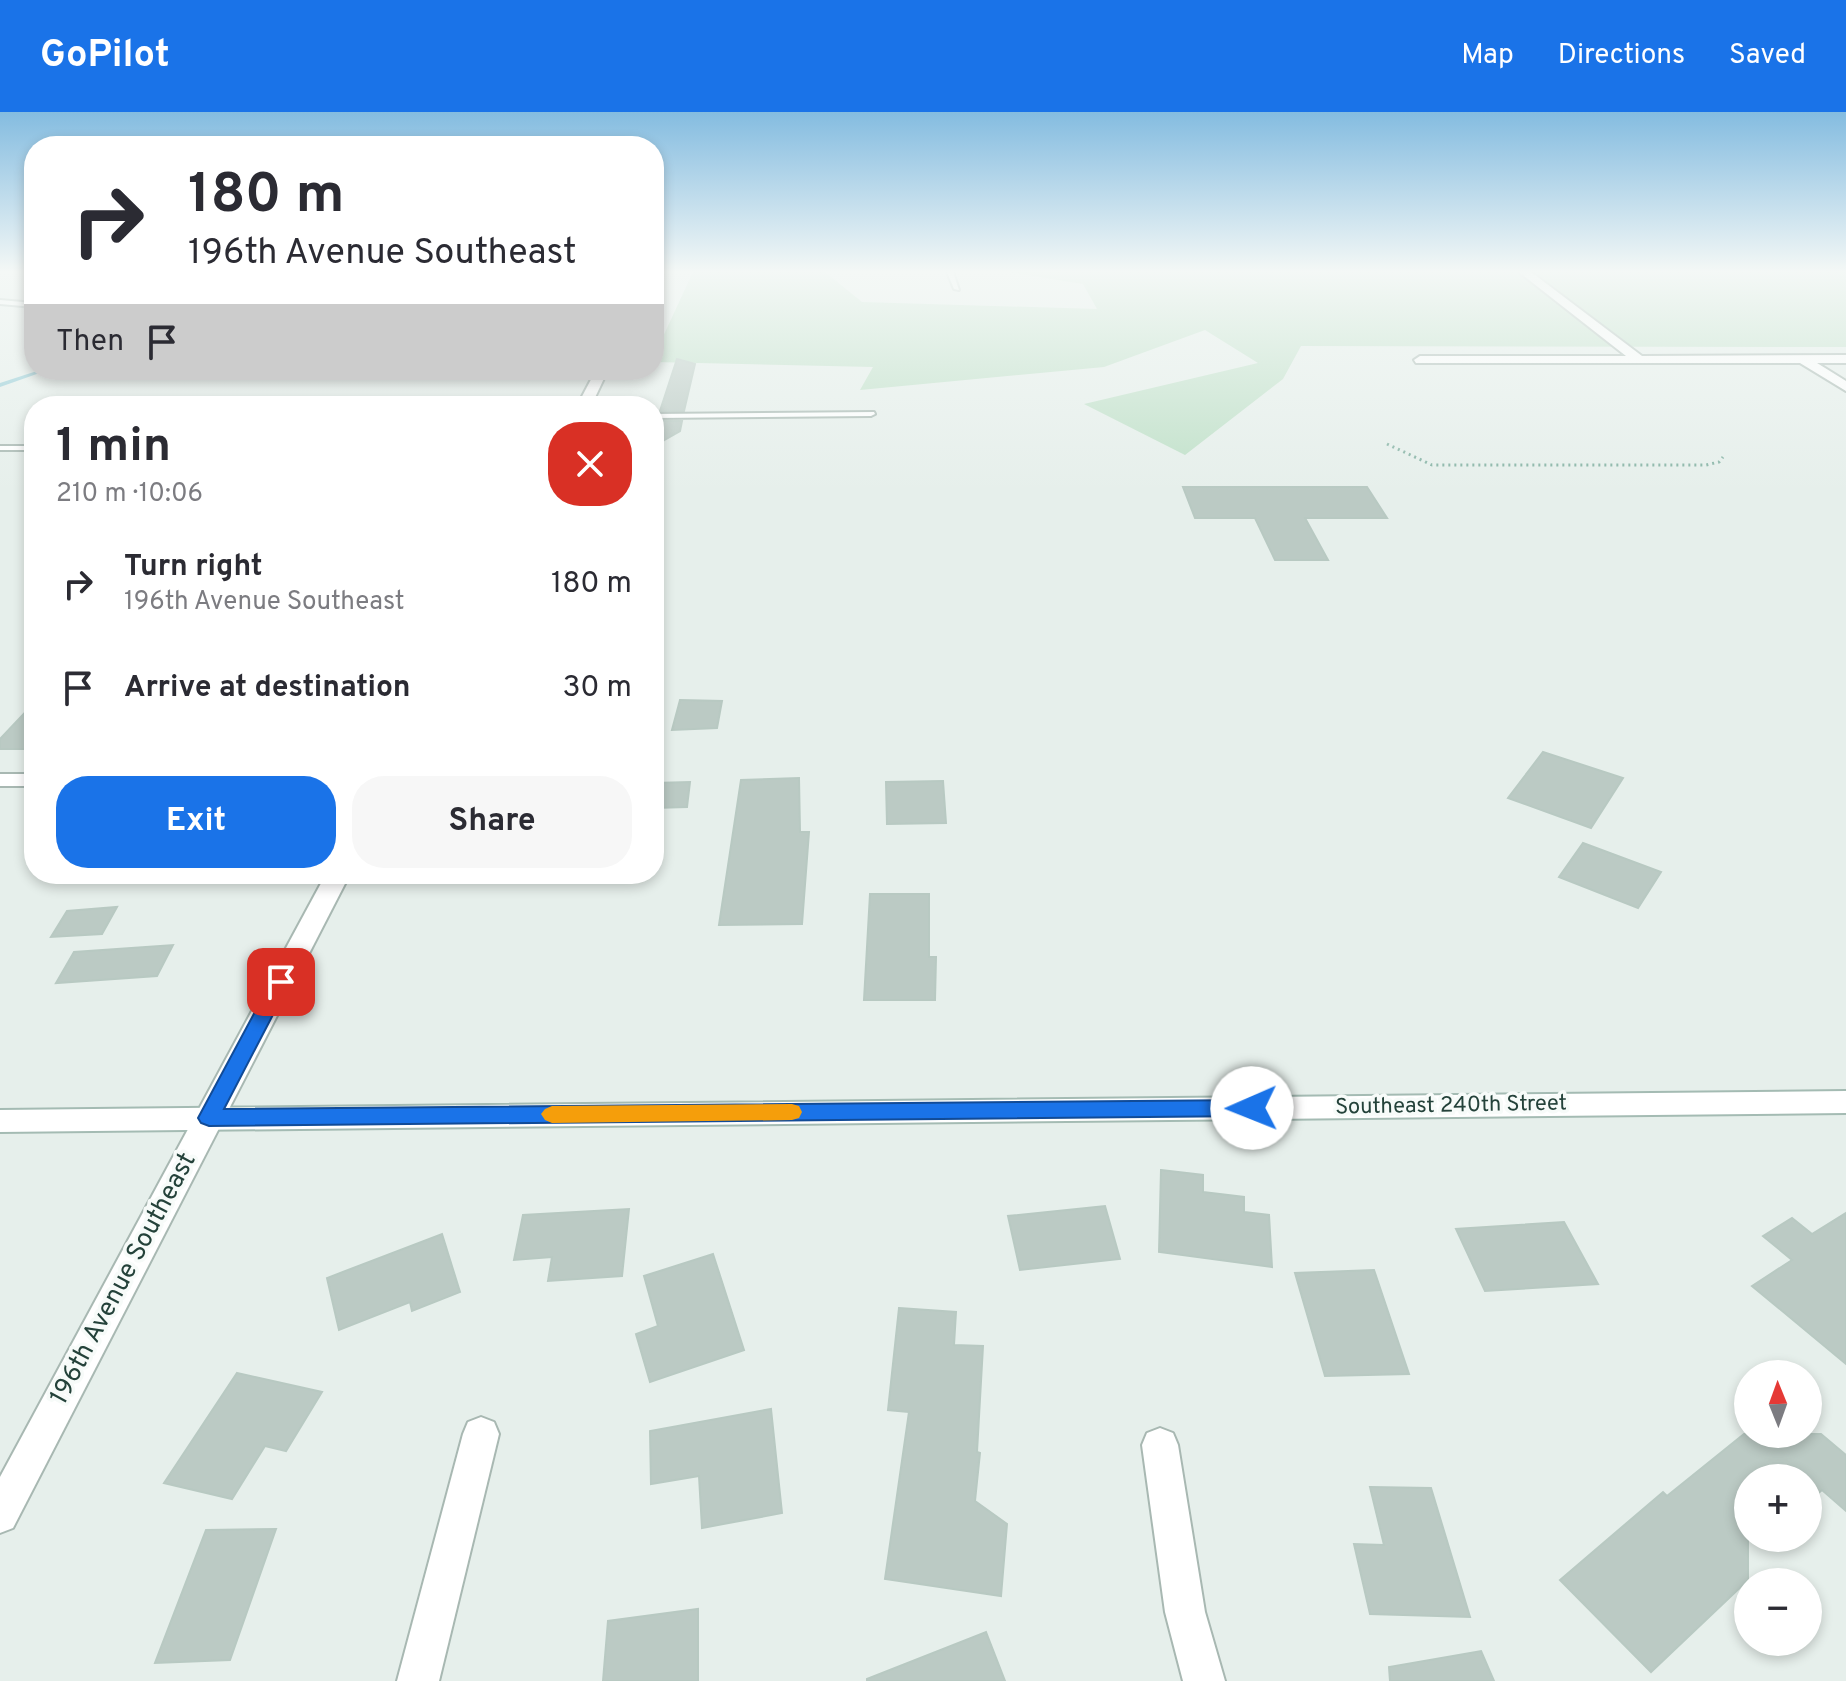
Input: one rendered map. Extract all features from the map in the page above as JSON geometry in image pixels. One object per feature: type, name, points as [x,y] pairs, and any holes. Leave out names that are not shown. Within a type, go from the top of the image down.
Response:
[{"type":"street","points":[[1620,345],[1638,359]]},
{"type":"street","points":[[1803,359],[1846,387]]},
{"type":"street","points":[[1420,360],[1846,359]]},
{"type":"street","points":[[0,780],[24,780]]},
{"type":"street","name":"196th Avenue Southeast","points":[[0,1515],[333,884]]},
{"type":"street","name":"Southeast 240th Street","points":[[0,1121],[1846,1102]]},
{"type":"street","points":[[418,1681],[481,1434]]},
{"type":"street","points":[[1160,1445],[1185,1612],[1204,1681]]},
{"type":"lane","points":[[664,416],[871,414]]},
{"type":"lane","points":[[0,448],[24,448]]},
{"type":"path","points":[[1387,444],[1432,465],[1706,465],[1719,462],[1723,457]]},
{"type":"green space","points":[[664,345],[1163,345],[1104,367],[860,390],[873,367],[664,362]]},
{"type":"green space","points":[[1229,345],[1846,345],[1301,346],[1283,379],[1185,455],[1084,404],[1258,363]]},
{"type":"building","points":[[677,359],[695,364],[684,411],[664,411],[664,399]]},
{"type":"building","points":[[664,421],[682,421],[680,431],[664,440]]},
{"type":"building","points":[[1183,487],[1367,487],[1387,518],[1305,518],[1328,560],[1275,560],[1255,518],[1195,518]]},
{"type":"building","points":[[680,700],[722,701],[717,728],[672,730]]},
{"type":"building","points":[[24,714],[24,749],[0,749],[0,739]]},
{"type":"building","points":[[1543,752],[1623,778],[1591,828],[1508,798]]},
{"type":"building","points":[[799,778],[800,832],[809,832],[802,924],[719,925],[741,780]]},
{"type":"building","points":[[943,781],[946,823],[887,824],[886,782]]},
{"type":"building","points":[[690,782],[687,807],[664,808],[664,783]]},
{"type":"building","points":[[1583,843],[1661,872],[1638,908],[1559,877]]},
{"type":"building","points":[[870,894],[929,894],[929,957],[936,957],[935,1000],[864,1000]]},
{"type":"building","points":[[117,907],[102,934],[51,937],[67,911]]},
{"type":"building","points":[[173,945],[157,976],[56,983],[74,952]]},
{"type":"building","points":[[1161,1170],[1203,1175],[1203,1192],[1244,1197],[1244,1212],[1269,1215],[1272,1267],[1159,1252]]},
{"type":"building","points":[[1105,1206],[1120,1259],[1020,1270],[1008,1216]]},
{"type":"building","points":[[629,1209],[622,1276],[548,1281],[552,1257],[514,1260],[523,1215]]},
{"type":"building","points":[[1846,1213],[1846,1364],[1752,1286],[1792,1260],[1763,1236],[1792,1218],[1812,1234]]},
{"type":"building","points":[[1564,1222],[1598,1284],[1485,1291],[1456,1229]]},
{"type":"building","points":[[442,1234],[460,1292],[412,1311],[410,1302],[339,1330],[327,1278]]},
{"type":"building","points":[[713,1254],[744,1350],[650,1382],[636,1334],[658,1326],[644,1276]]},
{"type":"building","points":[[1374,1270],[1409,1374],[1325,1376],[1295,1273]]},
{"type":"building","points":[[899,1308],[956,1312],[954,1345],[983,1346],[977,1452],[980,1453],[975,1501],[1007,1524],[1001,1596],[885,1579],[909,1412],[888,1410]]},
{"type":"building","points":[[237,1373],[322,1392],[286,1451],[265,1446],[232,1499],[164,1483]]},
{"type":"building","points":[[771,1409],[782,1513],[702,1528],[699,1476],[651,1484],[650,1431]]},
{"type":"building","points":[[1822,1435],[1846,1455],[1846,1511],[1822,1490],[1822,1464],[1734,1464],[1734,1552],[1748,1552],[1748,1568],[1734,1568],[1734,1593],[1651,1672],[1560,1580],[1663,1492],[1667,1496],[1734,1442],[1734,1448],[1822,1448]]},
{"type":"building","points":[[1370,1487],[1431,1488],[1470,1617],[1370,1614],[1354,1544],[1384,1545]]},
{"type":"building","points":[[276,1529],[230,1660],[155,1663],[206,1530]]},
{"type":"building","points":[[698,1609],[698,1681],[603,1681],[608,1621]]},
{"type":"building","points":[[986,1632],[1005,1681],[867,1681],[867,1679]]},
{"type":"building","points":[[1481,1651],[1494,1681],[1390,1681],[1389,1667]]},
{"type":"waterway","points":[[0,385],[24,377]]},
{"type":"slow traffic","points":[[552,1114],[792,1112]]},
{"type":"route","points":[[281,982],[209,1118],[1252,1108]]}]
